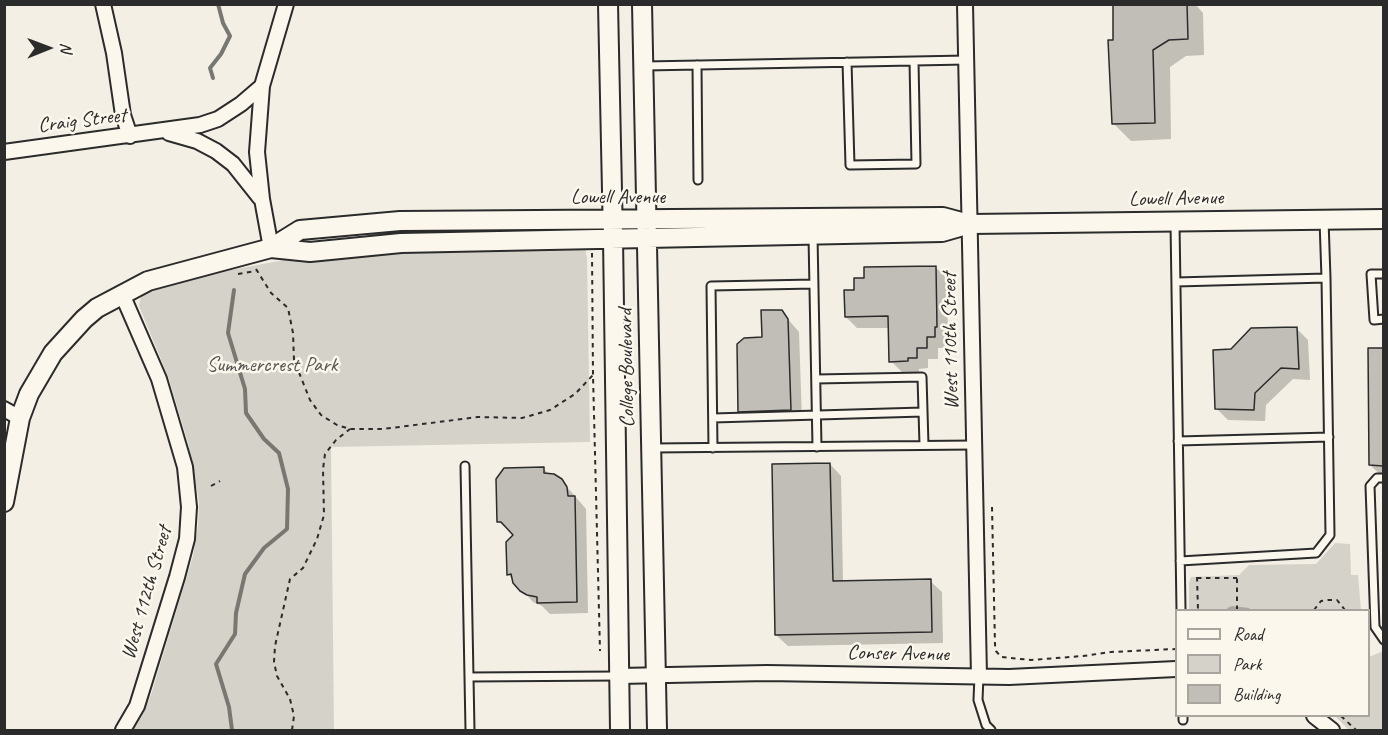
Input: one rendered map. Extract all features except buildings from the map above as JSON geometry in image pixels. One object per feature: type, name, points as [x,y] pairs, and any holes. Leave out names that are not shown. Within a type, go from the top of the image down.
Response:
[{"type":"street","points":[[103,4],[114,53],[123,116],[130,136]]},
{"type":"street","points":[[271,248],[262,199],[257,152],[262,86],[286,4]]},
{"type":"street","name":"College Boulevard","points":[[608,4],[620,730]]},
{"type":"street","name":"College Boulevard","points":[[642,4],[657,730]]},
{"type":"street","name":"West 110th Street","points":[[965,4],[979,676]]},
{"type":"street","name":"Craig Street","points":[[4,152],[165,132],[200,125],[218,119],[241,104],[262,86]]},
{"type":"street","name":"Craig Street","points":[[165,132],[197,141],[216,151],[233,164],[262,199]]},
{"type":"street","name":"Lowell Avenue","points":[[4,502],[12,414],[53,353],[84,320],[97,309],[148,281],[271,248],[310,252],[401,243],[613,238],[647,229],[943,217],[970,224]]},
{"type":"street","name":"Lowell Avenue","points":[[271,248],[300,230],[400,221],[613,220],[647,229],[813,234],[942,232],[970,224],[1383,219]]},
{"type":"street","name":"West 112th Street","points":[[122,294],[159,379],[184,467],[189,507],[188,538],[177,578],[136,706],[123,730]]},
{"type":"street","name":"Conser Avenue","points":[[619,676],[767,673],[1009,677],[1175,669]]},
{"type":"street","points":[[1315,717],[1332,730]]},
{"type":"lane","points":[[643,66],[967,60]]},
{"type":"lane","points":[[847,62],[850,165],[916,164],[914,61]]},
{"type":"lane","points":[[697,65],[698,180]]},
{"type":"lane","points":[[1180,561],[1316,553],[1330,535],[1324,220]]},
{"type":"lane","points":[[1175,221],[1181,609]]},
{"type":"lane","points":[[813,234],[817,447]]},
{"type":"lane","points":[[1383,274],[1371,274],[1374,320],[1383,319]]},
{"type":"lane","points":[[1176,282],[1326,278]]},
{"type":"lane","points":[[713,448],[711,286],[814,284]]},
{"type":"lane","points":[[816,379],[922,377],[924,445]]},
{"type":"lane","points":[[713,418],[923,412]]},
{"type":"lane","points":[[1178,441],[1329,437]]},
{"type":"lane","points":[[651,448],[974,445]]},
{"type":"lane","points":[[465,466],[470,730]]},
{"type":"lane","points":[[1383,478],[1377,478],[1370,486],[1375,627],[1383,640]]},
{"type":"lane","points":[[469,677],[619,676]]},
{"type":"lane","points":[[979,676],[978,700],[986,724],[991,730]]},
{"type":"path","points":[[592,250],[592,375],[600,651]]},
{"type":"path","points":[[247,253],[271,293],[288,308],[293,333],[294,360],[310,400],[321,415],[337,425],[350,429],[383,429],[478,417],[522,418],[550,410],[575,394],[592,375]]},
{"type":"path","points":[[292,730],[294,716],[290,699],[278,676],[274,662],[275,646],[290,579],[303,568],[317,539],[324,515],[322,469],[325,454],[336,440],[350,429]]},
{"type":"path","points":[[212,486],[220,481]]},
{"type":"path","points":[[992,507],[995,645],[1001,657],[1031,660],[1111,652],[1175,649]]},
{"type":"path","points":[[1198,609],[1197,577],[1237,576],[1237,609]]},
{"type":"path","points":[[1315,609],[1321,601],[1337,600],[1344,609]]},
{"type":"path","points":[[1342,717],[1356,730]]},
{"type":"green space","name":"Summercrest Park","points":[[585,247],[590,442],[331,447],[334,730],[133,730],[151,695],[193,556],[199,502],[188,443],[169,379],[139,306],[141,296],[146,291],[220,272],[284,260],[340,253]]},
{"type":"green space","points":[[1335,543],[1350,544],[1351,575],[1358,575],[1361,609],[1189,609],[1191,577],[1239,575],[1249,565],[1316,564]]},
{"type":"green space","points":[[1383,651],[1383,730],[1349,730],[1336,717],[1370,717],[1370,657]]},
{"type":"waterway","points":[[213,78],[210,68],[221,54],[230,36],[223,23],[218,4]]},
{"type":"waterway","points":[[232,730],[229,707],[216,664],[235,634],[236,613],[245,574],[264,548],[287,529],[288,489],[279,453],[264,439],[246,413],[245,389],[228,333],[234,290]]}]
